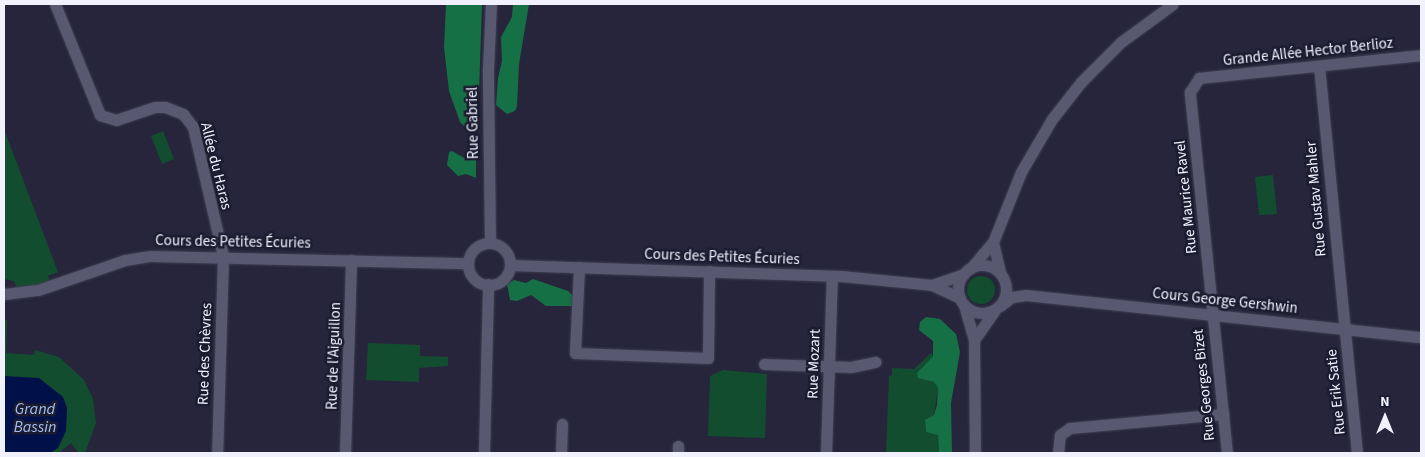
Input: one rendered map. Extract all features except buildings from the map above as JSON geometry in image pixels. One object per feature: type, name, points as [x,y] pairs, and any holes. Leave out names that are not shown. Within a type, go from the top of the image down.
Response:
[{"type":"street","name":"Allée du Haras","points":[[55,4],[100,116],[116,120],[160,107],[178,111],[191,122],[223,256]]},
{"type":"street","name":"Rue Gabriel","points":[[490,243],[488,69],[492,4]]},
{"type":"street","points":[[976,453],[974,340],[958,286],[967,271],[993,242],[1021,172],[1058,111],[1081,82],[1121,42],[1173,4]]},
{"type":"street","name":"Grande Allée Hector Berlioz","points":[[1198,78],[1421,55]]},
{"type":"street","name":"Rue Gustav Mahler","points":[[1319,66],[1344,328]]},
{"type":"street","name":"Rue Maurice Ravel","points":[[1198,78],[1190,92],[1211,314]]},
{"type":"street","points":[[974,340],[1006,294],[993,242]]},
{"type":"street","points":[[490,243],[507,252],[510,265],[501,281],[488,284],[474,278],[468,263],[478,246],[490,243]]},
{"type":"street","name":"Cours des Petites Écuries","points":[[4,294],[45,288],[139,257],[223,256],[468,263]]},
{"type":"street","name":"Rue des Chèvres","points":[[217,453],[223,256]]},
{"type":"street","name":"Rue de l'Aiguillon","points":[[345,453],[352,260]]},
{"type":"street","name":"Cours des Petites Écuries","points":[[510,265],[832,276],[932,285],[962,302]]},
{"type":"street","points":[[967,271],[986,265],[1002,276]]},
{"type":"street","points":[[579,267],[575,353],[708,358],[709,272]]},
{"type":"street","name":"Cours des Petites Écuries","points":[[932,285],[967,271]]},
{"type":"street","name":"Rue Mozart","points":[[826,453],[832,276]]},
{"type":"street","name":"Cours George Gershwin","points":[[1002,276],[1026,295]]},
{"type":"street","points":[[484,453],[488,284]]},
{"type":"street","name":"Cours George Gershwin","points":[[997,308],[1012,297],[1026,295],[1421,337]]},
{"type":"street","points":[[962,302],[978,313],[997,308]]},
{"type":"street","name":"Rue Georges Bizet","points":[[1211,314],[1227,453]]},
{"type":"street","name":"Rue Erik Satie","points":[[1344,328],[1357,453]]},
{"type":"street","points":[[764,364],[829,366],[875,362]]},
{"type":"street","points":[[1058,453],[1060,435],[1070,428],[1223,414]]},
{"type":"street","points":[[561,453],[562,424]]},
{"type":"green space","points":[[446,4],[482,4],[478,128],[470,132],[460,122],[449,91],[444,47]]},
{"type":"green space","points":[[513,4],[529,4],[519,64],[517,106],[515,111],[507,114],[496,105],[498,78],[502,61],[501,37],[512,17]]},
{"type":"green space","points":[[4,129],[58,272],[48,276],[52,286],[19,294],[14,281],[4,279]]},
{"type":"green space","points":[[163,131],[174,159],[162,164],[151,136]]},
{"type":"green space","points":[[452,151],[468,160],[476,158],[476,178],[466,174],[458,176],[447,165],[449,152]]},
{"type":"green space","points":[[1273,175],[1277,214],[1259,215],[1255,177]]},
{"type":"green space","points":[[981,276],[991,280],[995,290],[991,300],[981,304],[971,300],[967,290],[971,280]]},
{"type":"green space","points":[[533,279],[568,291],[574,297],[572,306],[546,306],[531,295],[517,301],[510,300],[507,284],[514,280],[526,283]]},
{"type":"green space","points":[[926,317],[940,319],[956,334],[960,352],[951,403],[952,453],[939,453],[938,435],[926,432],[925,420],[934,415],[937,405],[938,388],[934,382],[918,378],[917,373],[933,356],[933,341],[919,330],[920,322]]},
{"type":"green space","points":[[4,320],[7,320],[6,353],[34,355],[35,350],[59,357],[84,380],[93,399],[96,423],[85,453],[79,453],[71,443],[59,453],[4,453]]},
{"type":"green space","points":[[368,343],[420,345],[420,356],[448,357],[448,366],[419,368],[419,382],[366,380]]},
{"type":"green space","points":[[931,353],[933,356],[921,368],[928,381],[934,382],[938,388],[934,415],[926,420],[925,425],[926,432],[938,434],[939,453],[886,453],[889,376],[892,375],[892,368],[914,369]]},
{"type":"green space","points":[[723,370],[767,374],[765,438],[708,436],[710,376]]},
{"type":"water","name":"Grand Bassin","points":[[4,376],[39,378],[63,397],[67,408],[66,431],[58,448],[50,453],[4,453]]}]
